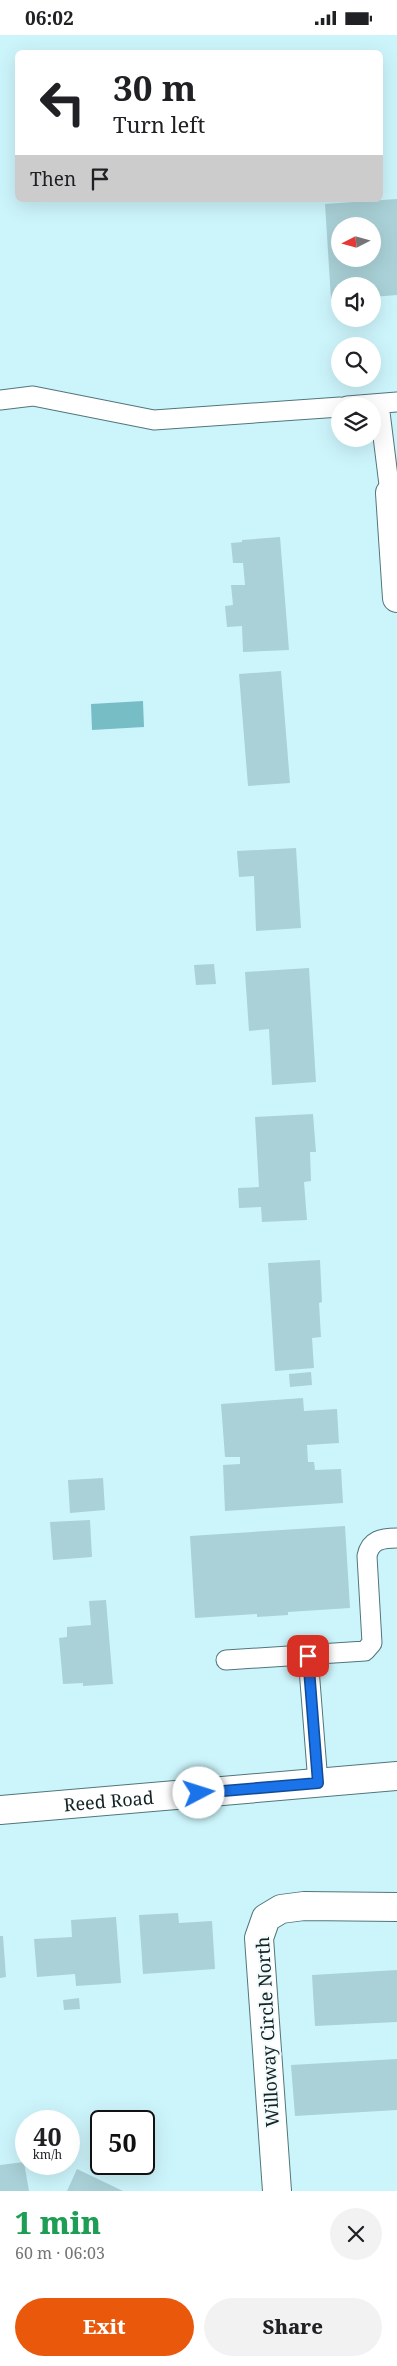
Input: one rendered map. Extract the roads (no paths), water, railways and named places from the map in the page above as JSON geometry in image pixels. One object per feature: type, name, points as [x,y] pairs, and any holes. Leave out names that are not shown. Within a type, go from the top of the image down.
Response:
[{"type":"street","points":[[390,493],[397,598]]},
{"type":"street","name":"Reed Road","points":[[0,1809],[397,1776]]},
{"type":"street","name":"Willoway Circle North","points":[[277,2191],[259,1938],[266,1918],[282,1909],[304,1906],[397,1907]]},
{"type":"lane","points":[[0,400],[33,396],[154,420],[331,408]]},
{"type":"lane","points":[[388,403],[390,493]]},
{"type":"lane","points":[[226,1660],[365,1651],[372,1643],[367,1556],[369,1547],[377,1540],[397,1538]]},
{"type":"lane","points":[[308,1656],[318,1783]]},
{"type":"water","points":[[143,701],[144,727],[92,730],[91,704]]}]
